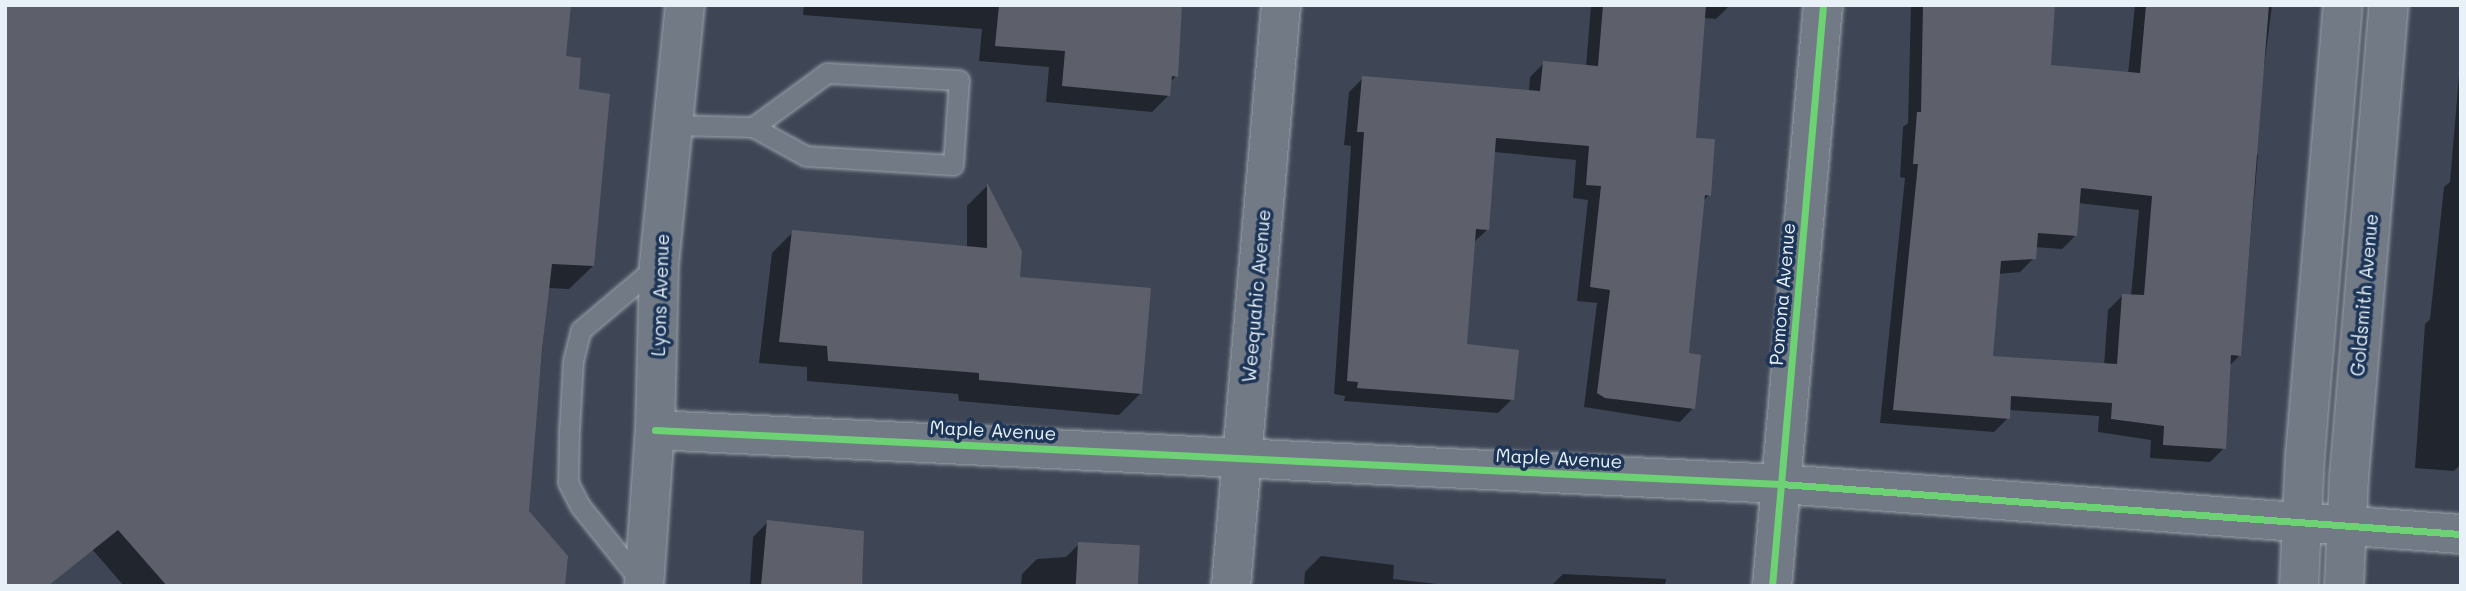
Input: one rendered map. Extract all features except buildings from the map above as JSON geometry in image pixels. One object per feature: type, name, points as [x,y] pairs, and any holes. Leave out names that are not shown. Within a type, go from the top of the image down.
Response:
[{"type":"street","name":"Lyons Avenue","points":[[644,585],[655,430],[659,265],[685,5]]},
{"type":"street","name":"Weequahic Avenue","points":[[1231,586],[1281,5]]},
{"type":"street","name":"Pomona Avenue","points":[[1772,586],[1823,5]]},
{"type":"street","points":[[2299,586],[2343,5]]},
{"type":"street","name":"Goldsmith Avenue","points":[[2344,586],[2389,5]]},
{"type":"street","name":"Maple Avenue","points":[[655,430],[1781,485],[2302,525],[2461,534]]},
{"type":"lane","points":[[673,125],[753,127],[806,156],[953,165],[959,80],[827,73],[753,127]]},
{"type":"lane","points":[[644,585],[580,506],[568,482],[569,431],[573,361],[581,330],[659,265]]},
{"type":"cycle path","points":[[1772,586],[1823,5]]},
{"type":"cycle path","points":[[655,430],[1781,484],[2461,534]]}]
